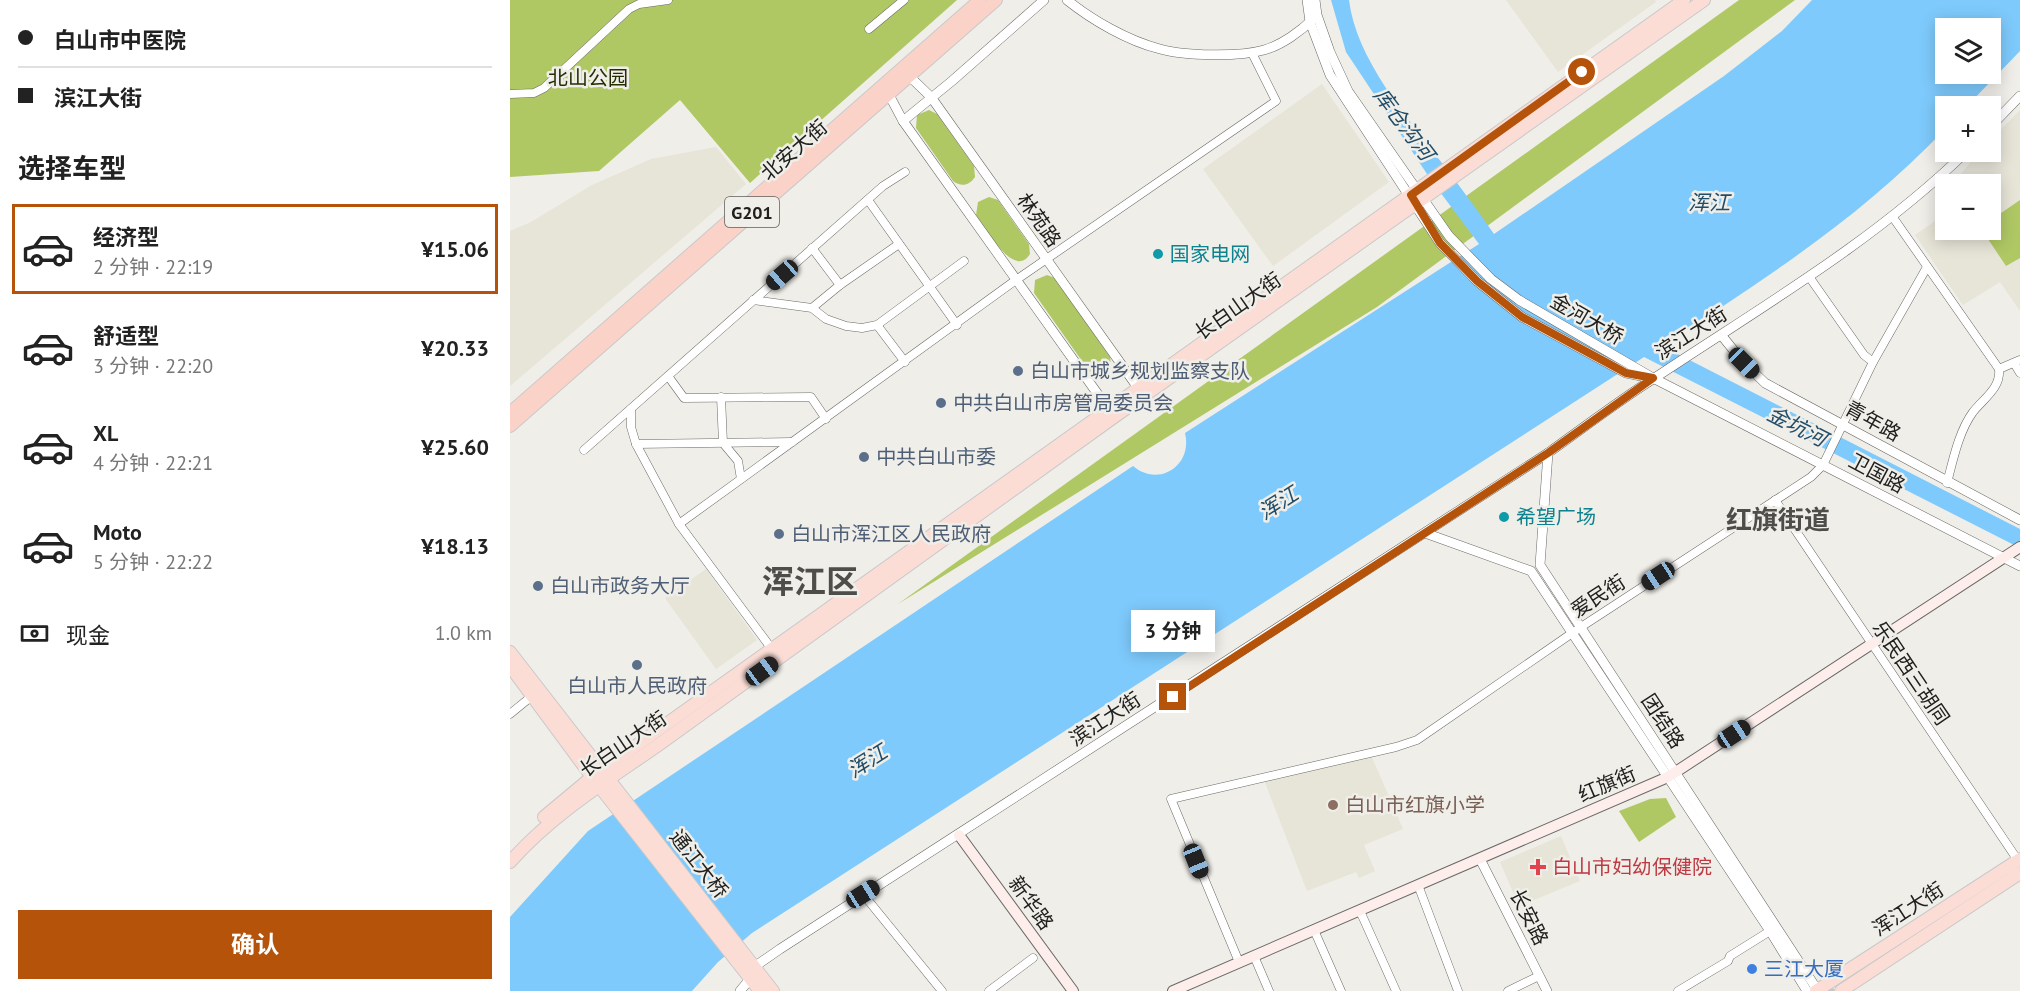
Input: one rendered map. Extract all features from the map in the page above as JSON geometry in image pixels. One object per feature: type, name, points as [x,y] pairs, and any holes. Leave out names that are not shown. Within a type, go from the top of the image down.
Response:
[{"type":"highway","name":"北安大街","points":[[905,71],[980,0]]},
{"type":"highway","name":"北安大街","points":[[510,413],[905,71],[996,0]]},
{"type":"highway","name":"北安大街","points":[[510,426],[885,88]]},
{"type":"main road","name":"长白山大街","points":[[510,850],[561,801],[600,778],[776,654],[1434,185],[1684,0]]},
{"type":"main road","name":"长白山大街","points":[[1450,173],[1704,0]]},
{"type":"main road","name":"红旗街","points":[[1173,991],[1198,986],[1239,962],[1672,775],[2012,552]]},
{"type":"main road","points":[[510,652],[600,778]]},
{"type":"main road","points":[[510,666],[600,778]]},
{"type":"main road","name":"长白山大街","points":[[510,862],[600,778]]},
{"type":"main road","name":"通江大桥","points":[[600,778],[748,967]]},
{"type":"main road","name":"新华路","points":[[959,836],[1074,991]]},
{"type":"main road","name":"浑江大街","points":[[1817,991],[2020,864]]},
{"type":"main road","name":"浑江大街","points":[[1841,991],[2020,864]]},
{"type":"main road","points":[[748,967],[760,991]]},
{"type":"main road","points":[[748,967],[773,991]]},
{"type":"street","points":[[510,94],[534,93],[544,88],[629,9],[639,4],[668,0]]},
{"type":"street","points":[[869,29],[904,0]]},
{"type":"street","points":[[903,121],[1044,0]]},
{"type":"street","points":[[1067,0],[1108,25],[1159,49],[1188,53],[1252,52],[1283,42],[1314,18],[1315,0]]},
{"type":"street","points":[[1307,0],[1343,82],[1417,197]]},
{"type":"street","points":[[679,524],[957,325],[1016,280],[1276,101],[1252,52]]},
{"type":"street","name":"林苑路","points":[[905,71],[931,98],[1141,393]]},
{"type":"street","points":[[885,88],[903,121],[1112,413]]},
{"type":"street","points":[[2001,116],[2020,96]]},
{"type":"street","name":"滨江大街","points":[[740,991],[748,967],[959,836],[1548,453],[1653,378],[1810,278],[1893,216],[1955,162]]},
{"type":"street","points":[[584,450],[812,248],[905,172]]},
{"type":"street","name":"金河大桥","points":[[1417,197],[1449,236],[1491,279],[1519,300],[1653,378]]},
{"type":"street","name":"金河大桥","points":[[1417,197],[1440,243],[1477,281],[1522,317],[1626,373],[1653,378]]},
{"type":"street","points":[[868,200],[957,325]]},
{"type":"street","points":[[1893,216],[1999,369],[1997,385],[1972,414],[1956,449],[1947,483]]},
{"type":"street","points":[[812,308],[840,285],[899,244]]},
{"type":"street","points":[[812,248],[840,285]]},
{"type":"street","points":[[753,300],[812,308],[826,319],[846,326],[862,328],[877,325],[964,261]]},
{"type":"street","name":"爱民街","points":[[1239,962],[1171,800],[1418,740],[1577,630],[1811,477],[1825,461],[1873,362],[1927,267]]},
{"type":"street","points":[[1810,278],[1864,355],[1873,362]]},
{"type":"street","points":[[877,325],[905,362]]},
{"type":"street","name":"青年路","points":[[1722,336],[1744,363],[1765,383],[1840,427],[2020,520]]},
{"type":"street","points":[[1999,369],[2017,361],[2020,373]]},
{"type":"street","points":[[668,376],[684,398],[811,397],[826,419]]},
{"type":"street","name":"卫国路","points":[[1653,378],[2012,552],[2020,566]]},
{"type":"street","points":[[721,398],[723,442],[738,461],[741,479]]},
{"type":"street","points":[[632,409],[631,427],[636,444],[679,524],[776,654]]},
{"type":"street","points":[[636,444],[792,442]]},
{"type":"street","points":[[1425,533],[1531,571],[1540,565],[1548,453]]},
{"type":"street","name":"乐民西三胡同","points":[[1775,500],[2020,864]]},
{"type":"street","name":"团结路","points":[[1540,565],[1577,630],[1817,991]]},
{"type":"street","name":"团结路","points":[[1531,571],[1577,630]]},
{"type":"street","points":[[510,714],[532,696]]},
{"type":"street","name":"团结路","points":[[1672,775],[1807,991]]},
{"type":"street","name":"长安路","points":[[1480,859],[1547,991]]},
{"type":"street","points":[[1418,885],[1458,991]]},
{"type":"street","points":[[863,894],[942,991]]},
{"type":"street","points":[[1360,910],[1396,991]]},
{"type":"street","points":[[1314,930],[1341,991]]},
{"type":"street","points":[[1678,991],[1728,961],[1730,956],[1770,930]]},
{"type":"street","points":[[1254,956],[1269,991]]},
{"type":"street","points":[[989,991],[1033,958]]},
{"type":"street","points":[[1508,991],[1539,976]]},
{"type":"shaded area","points":[[1506,0],[1655,0],[1656,2],[1558,72]]},
{"type":"shaded area","points":[[1322,84],[1389,182],[1273,266],[1203,169]]},
{"type":"shaded area","points":[[2020,110],[2020,311],[2000,282],[1963,305],[1915,235],[1935,221],[1935,240],[2001,240],[2001,174],[1961,174],[1971,162],[2001,162],[2001,130]]},
{"type":"shaded area","points":[[716,147],[746,184],[510,386],[510,231],[531,222],[592,185],[651,159]]},
{"type":"shaded area","points":[[706,569],[757,640],[716,669],[665,598]]},
{"type":"shaded area","name":"白山市红旗小学","points":[[1371,755],[1403,829],[1364,845],[1375,871],[1359,878],[1356,872],[1307,891],[1264,780]]},
{"type":"shaded area","name":"白山市妇幼保健院","points":[[1561,836],[1580,881],[1519,906],[1500,862]]},
{"type":"green space","name":"北山公园","points":[[510,0],[957,0],[750,183],[680,100],[599,171],[510,177]]},
{"type":"green space","points":[[1739,0],[1795,0],[1377,307],[898,604]]},
{"type":"green space","points":[[929,110],[937,114],[974,166],[975,177],[968,184],[962,185],[953,181],[916,128],[917,115]]},
{"type":"green space","points":[[989,197],[998,200],[1029,244],[1030,254],[1023,260],[1016,261],[1009,257],[993,240],[976,215],[978,202]]},
{"type":"green space","points":[[2020,200],[2020,258],[2006,266],[1989,240],[2001,240],[2001,213]]},
{"type":"green space","points":[[1047,275],[1055,278],[1110,357],[1111,364],[1105,374],[1097,375],[1089,371],[1034,293],[1035,280]]},
{"type":"green space","points":[[1666,798],[1676,817],[1639,842],[1619,811],[1650,799]]},
{"type":"water","name":"浑江","points":[[1331,0],[1349,0],[1362,44],[1385,86],[1494,234],[1724,76],[1782,31],[1812,0],[2020,0],[2020,51],[2001,71],[2001,18],[1935,18],[1935,84],[1988,84],[1977,96],[1935,96],[1935,139],[1913,161],[1846,219],[1810,246],[1662,346],[2020,529],[2020,548],[1644,357],[752,933],[718,962],[692,991],[510,991],[510,917],[588,831],[1133,466],[1153,475],[1172,470],[1184,455],[1185,433],[1479,244],[1431,180],[1346,52]]},
{"type":"tunnel","points":[[1829,991],[1895,947]]},
{"type":"place","name":"国家电网","points":[[1158,254]]},
{"type":"place","name":"白山市城乡规划监察支队","points":[[1018,371]]},
{"type":"place","name":"中共白山市房管局委员会","points":[[941,403]]},
{"type":"place","name":"中共白山市委","points":[[864,457]]},
{"type":"place","name":"希望广场","points":[[1504,517]]},
{"type":"place","name":"白山市浑江区人民政府","points":[[779,534]]},
{"type":"place","name":"白山市政务大厅","points":[[538,586]]},
{"type":"place","name":"白山市人民政府","points":[[637,665]]},
{"type":"place","name":"白山市红旗小学","points":[[1333,805]]},
{"type":"place","name":"白山市妇幼保健院","points":[[1538,867]]},
{"type":"place","name":"三江大厦","points":[[1752,969]]},
{"type":"district","name":"红旗街道","points":[[1778,519]]},
{"type":"district","name":"浑江区","points":[[810,581]]},
{"type":"route","points":[[1173,697],[1548,453],[1653,378],[1626,373],[1546,332],[1494,297],[1440,243],[1411,195],[1582,72]]},
{"type":"water label","name":"库仓沟河","points":[[1404,124]]},
{"type":"water label","name":"金坑河","points":[[1797,426]]}]
